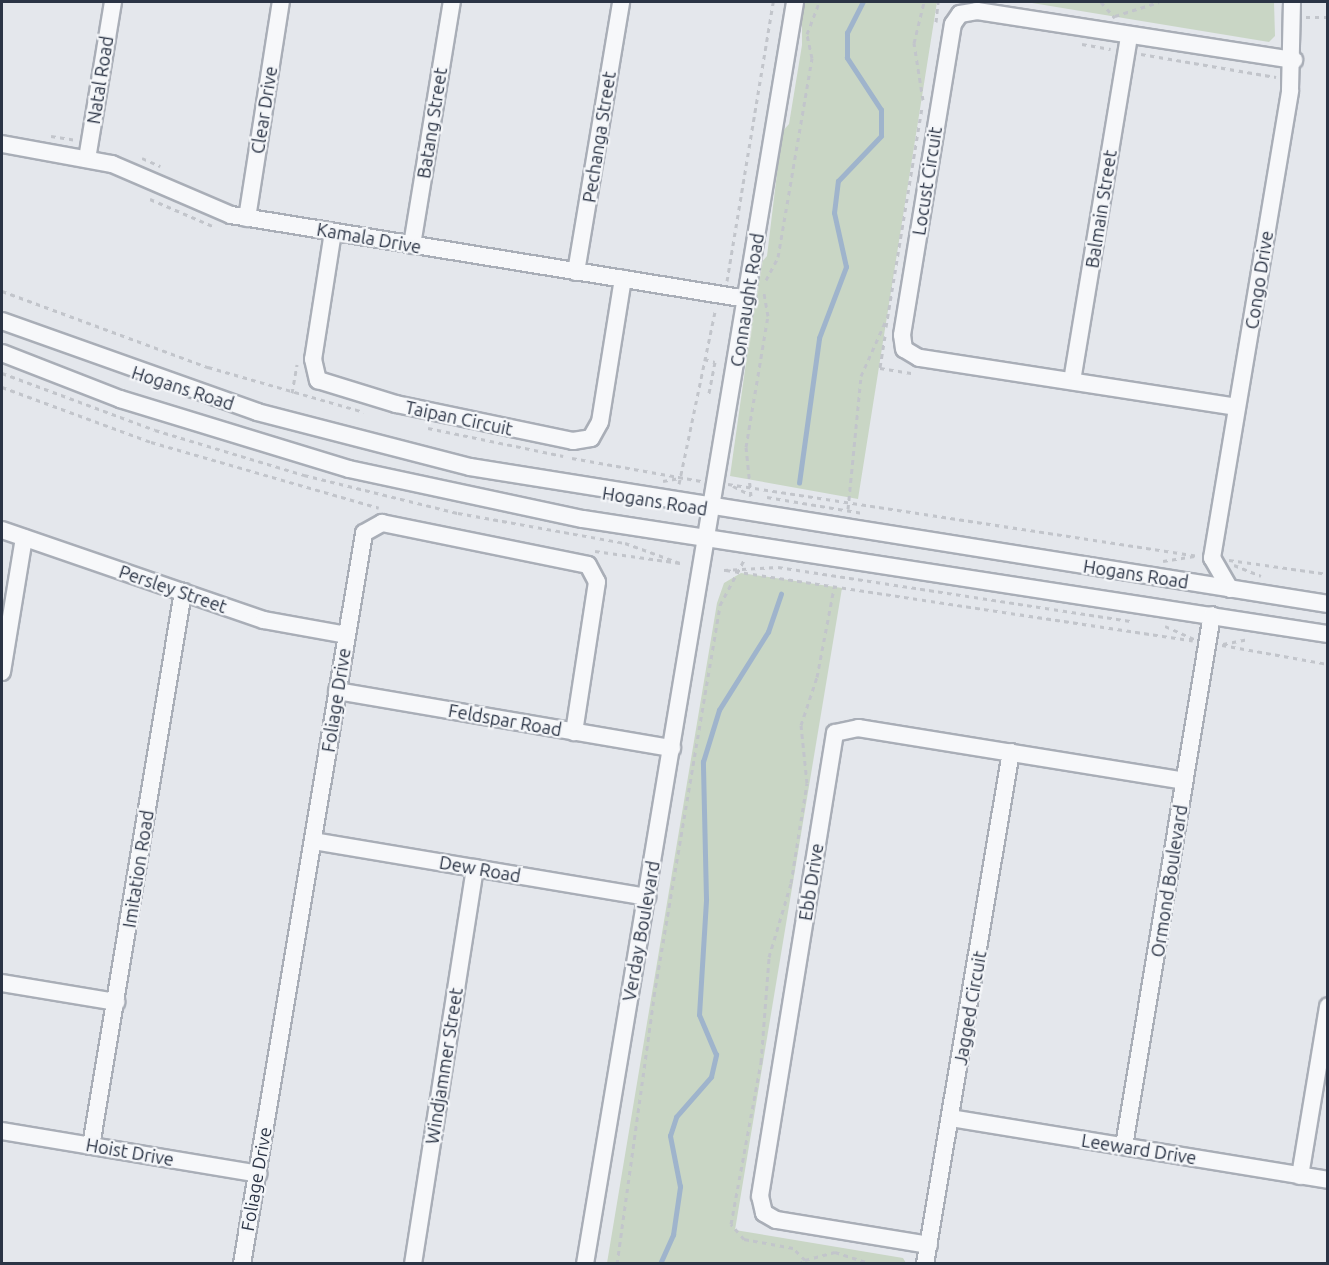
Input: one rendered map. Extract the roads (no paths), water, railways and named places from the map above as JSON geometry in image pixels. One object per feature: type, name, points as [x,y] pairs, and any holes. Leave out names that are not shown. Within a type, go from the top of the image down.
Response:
[{"type":"street","name":"Natal Road","points":[[79,157],[113,2]]},
{"type":"street","name":"Clear Drive","points":[[247,218],[281,2]]},
{"type":"street","name":"Batang Street","points":[[412,245],[452,2]]},
{"type":"street","name":"Pechanga Street","points":[[576,272],[621,2]]},
{"type":"street","name":"Connaught Road","points":[[697,598],[710,509],[753,290],[795,2]]},
{"type":"street","name":"Congo Drive","points":[[1212,558],[1292,79],[1294,60],[1292,2]]},
{"type":"street","name":"Locust Circuit","points":[[1238,407],[919,358],[904,349],[902,335],[934,132],[953,24],[960,14],[977,11],[1128,44],[1294,60]]},
{"type":"street","name":"Balmain Street","points":[[1072,381],[1128,44]]},
{"type":"street","name":"Kamala Drive","points":[[2,144],[79,157],[138,174],[201,206],[247,218],[623,279],[753,290]]},
{"type":"street","name":"Taipan Circuit","points":[[333,232],[312,359],[318,380],[396,404],[573,441],[591,438],[600,422],[623,279]]},
{"type":"street","name":"Hogans Road","points":[[2,321],[189,391],[335,434],[493,472],[675,504],[1328,604]]},
{"type":"street","name":"Hogans Road","points":[[2,352],[120,399],[349,469],[671,532],[1328,634]]},
{"type":"street","name":"Foliage Drive","points":[[242,1263],[364,533],[382,523],[588,565],[597,582],[574,732]]},
{"type":"street","name":"Persley Street","points":[[2,530],[264,620],[347,635]]},
{"type":"street","points":[[2,672],[24,538]]},
{"type":"street","points":[[1180,581],[1212,558],[1230,589]]},
{"type":"street","name":"Imitation Road","points":[[91,1146],[183,592]]},
{"type":"street","name":"Verday Boulevard","points":[[585,1263],[697,598]]},
{"type":"street","name":"Ormond Boulevard","points":[[1124,1146],[1212,615]]},
{"type":"street","name":"Feldspar Road","points":[[338,691],[672,748]]},
{"type":"street","name":"Ebb Drive","points":[[929,1245],[776,1220],[764,1213],[760,1196],[835,733],[858,728],[1184,782]]},
{"type":"street","name":"Jagged Circuit","points":[[925,1263],[1011,752]]},
{"type":"street","name":"Dew Road","points":[[313,841],[647,897]]},
{"type":"street","name":"Windjammer Street","points":[[413,1263],[475,868]]},
{"type":"street","points":[[2,983],[116,1002]]},
{"type":"street","points":[[1300,1176],[1328,1005]]},
{"type":"street","name":"Leeward Drive","points":[[950,1118],[1328,1180]]},
{"type":"street","name":"Hoist Drive","points":[[2,1131],[258,1174]]},
{"type":"waterway","points":[[799,483],[819,338],[846,267],[834,213],[838,181],[881,136],[881,110],[847,58],[847,33],[863,2]]},
{"type":"waterway","points":[[660,1264],[673,1235],[680,1187],[670,1136],[676,1117],[711,1077],[716,1055],[699,1015],[706,899],[703,762],[719,710],[768,632],[781,594]]}]
